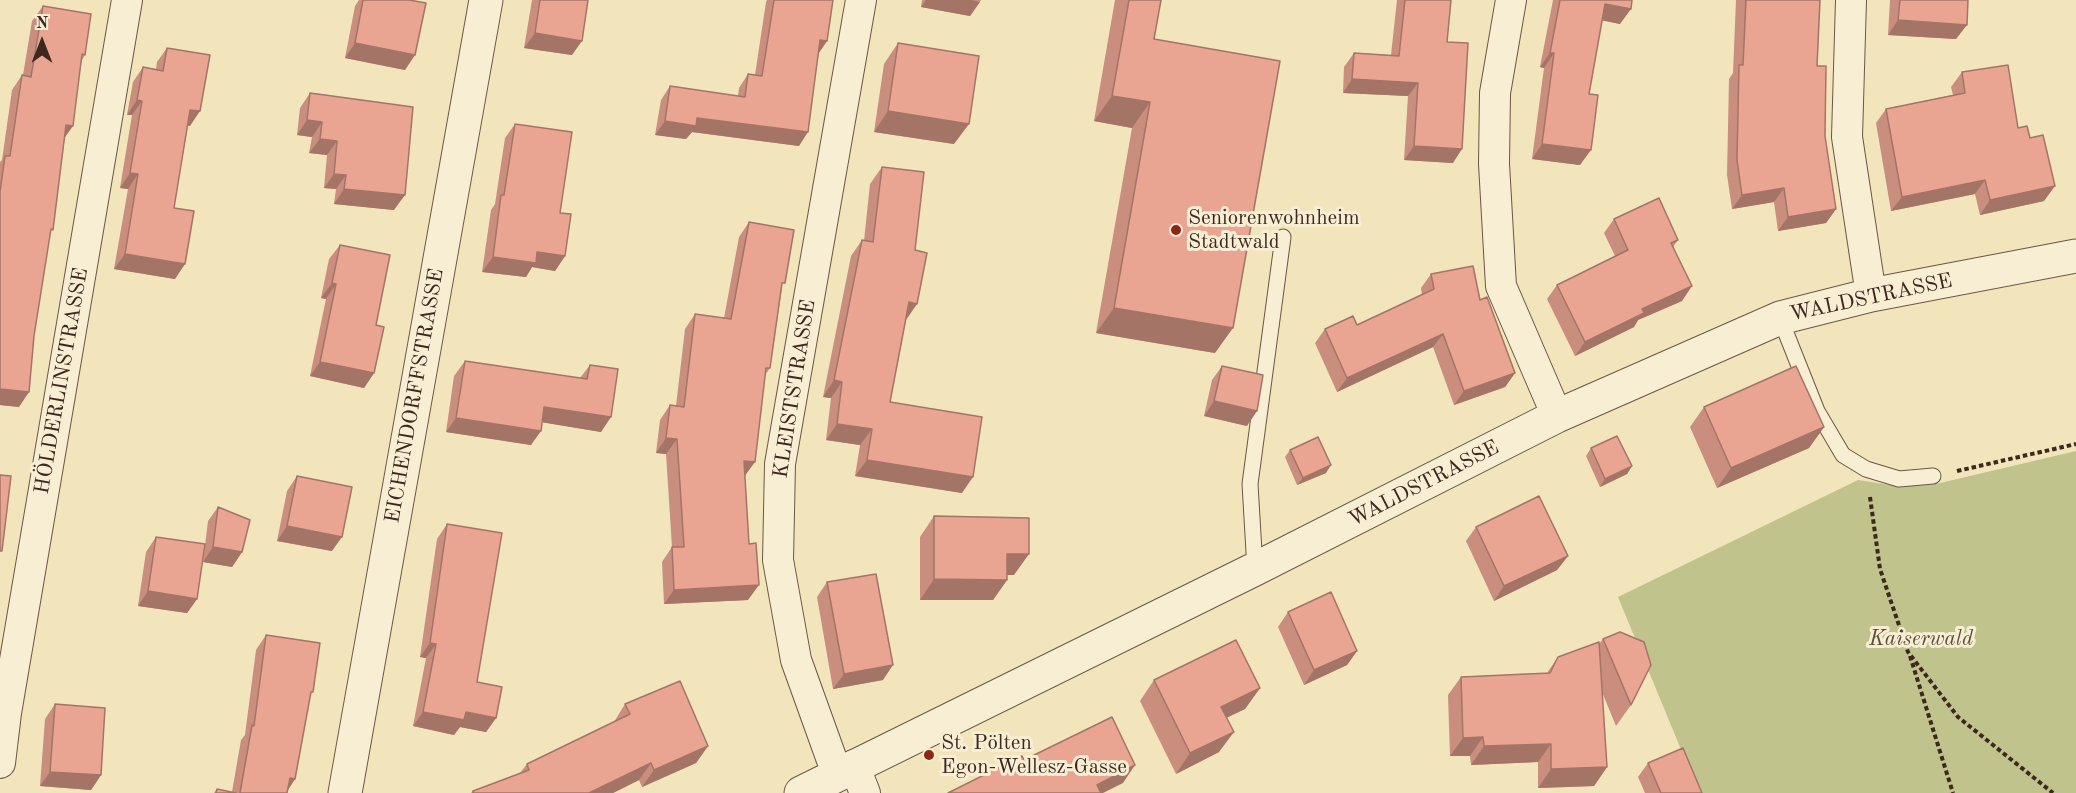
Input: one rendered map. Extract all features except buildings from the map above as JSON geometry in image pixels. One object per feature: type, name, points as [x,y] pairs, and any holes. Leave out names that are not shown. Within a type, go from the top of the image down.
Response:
[{"type":"street","name":"HÖLDERLINSTRASSE","points":[[0,763],[6,713],[127,0]]},
{"type":"street","name":"EICHENDORFFSTRASSE","points":[[345,793],[486,0]]},
{"type":"street","name":"KLEISTSTRASSE","points":[[852,778],[796,660],[778,560],[780,464],[861,0]]},
{"type":"street","points":[[1511,0],[1495,93],[1494,164],[1502,286],[1557,416]]},
{"type":"street","points":[[1851,0],[1847,137],[1871,296]]},
{"type":"street","name":"WALDSTRASSE","points":[[801,793],[852,778],[1255,569],[1557,416],[1780,318],[1871,296],[2076,256]]},
{"type":"lane","points":[[1255,569],[1250,484],[1283,237]]},
{"type":"lane","points":[[1780,318],[1817,411],[1843,455],[1866,469],[1899,479],[1933,476]]},
{"type":"path","points":[[1933,476],[2076,444]]},
{"type":"path","points":[[1866,469],[1880,568],[1953,793]]},
{"type":"path","points":[[1908,652],[1958,717],[2053,793]]},
{"type":"green space","name":"Kaiserwald","points":[[2076,451],[2076,793],[1699,793],[1618,597],[1858,480],[1897,486],[1936,484]]},
{"type":"place","name":"Seniorenwohnheim Stadtwald","points":[[1176,230]]},
{"type":"place","name":"St. Pölten Egon-Wellesz-Gasse","points":[[929,755]]}]
